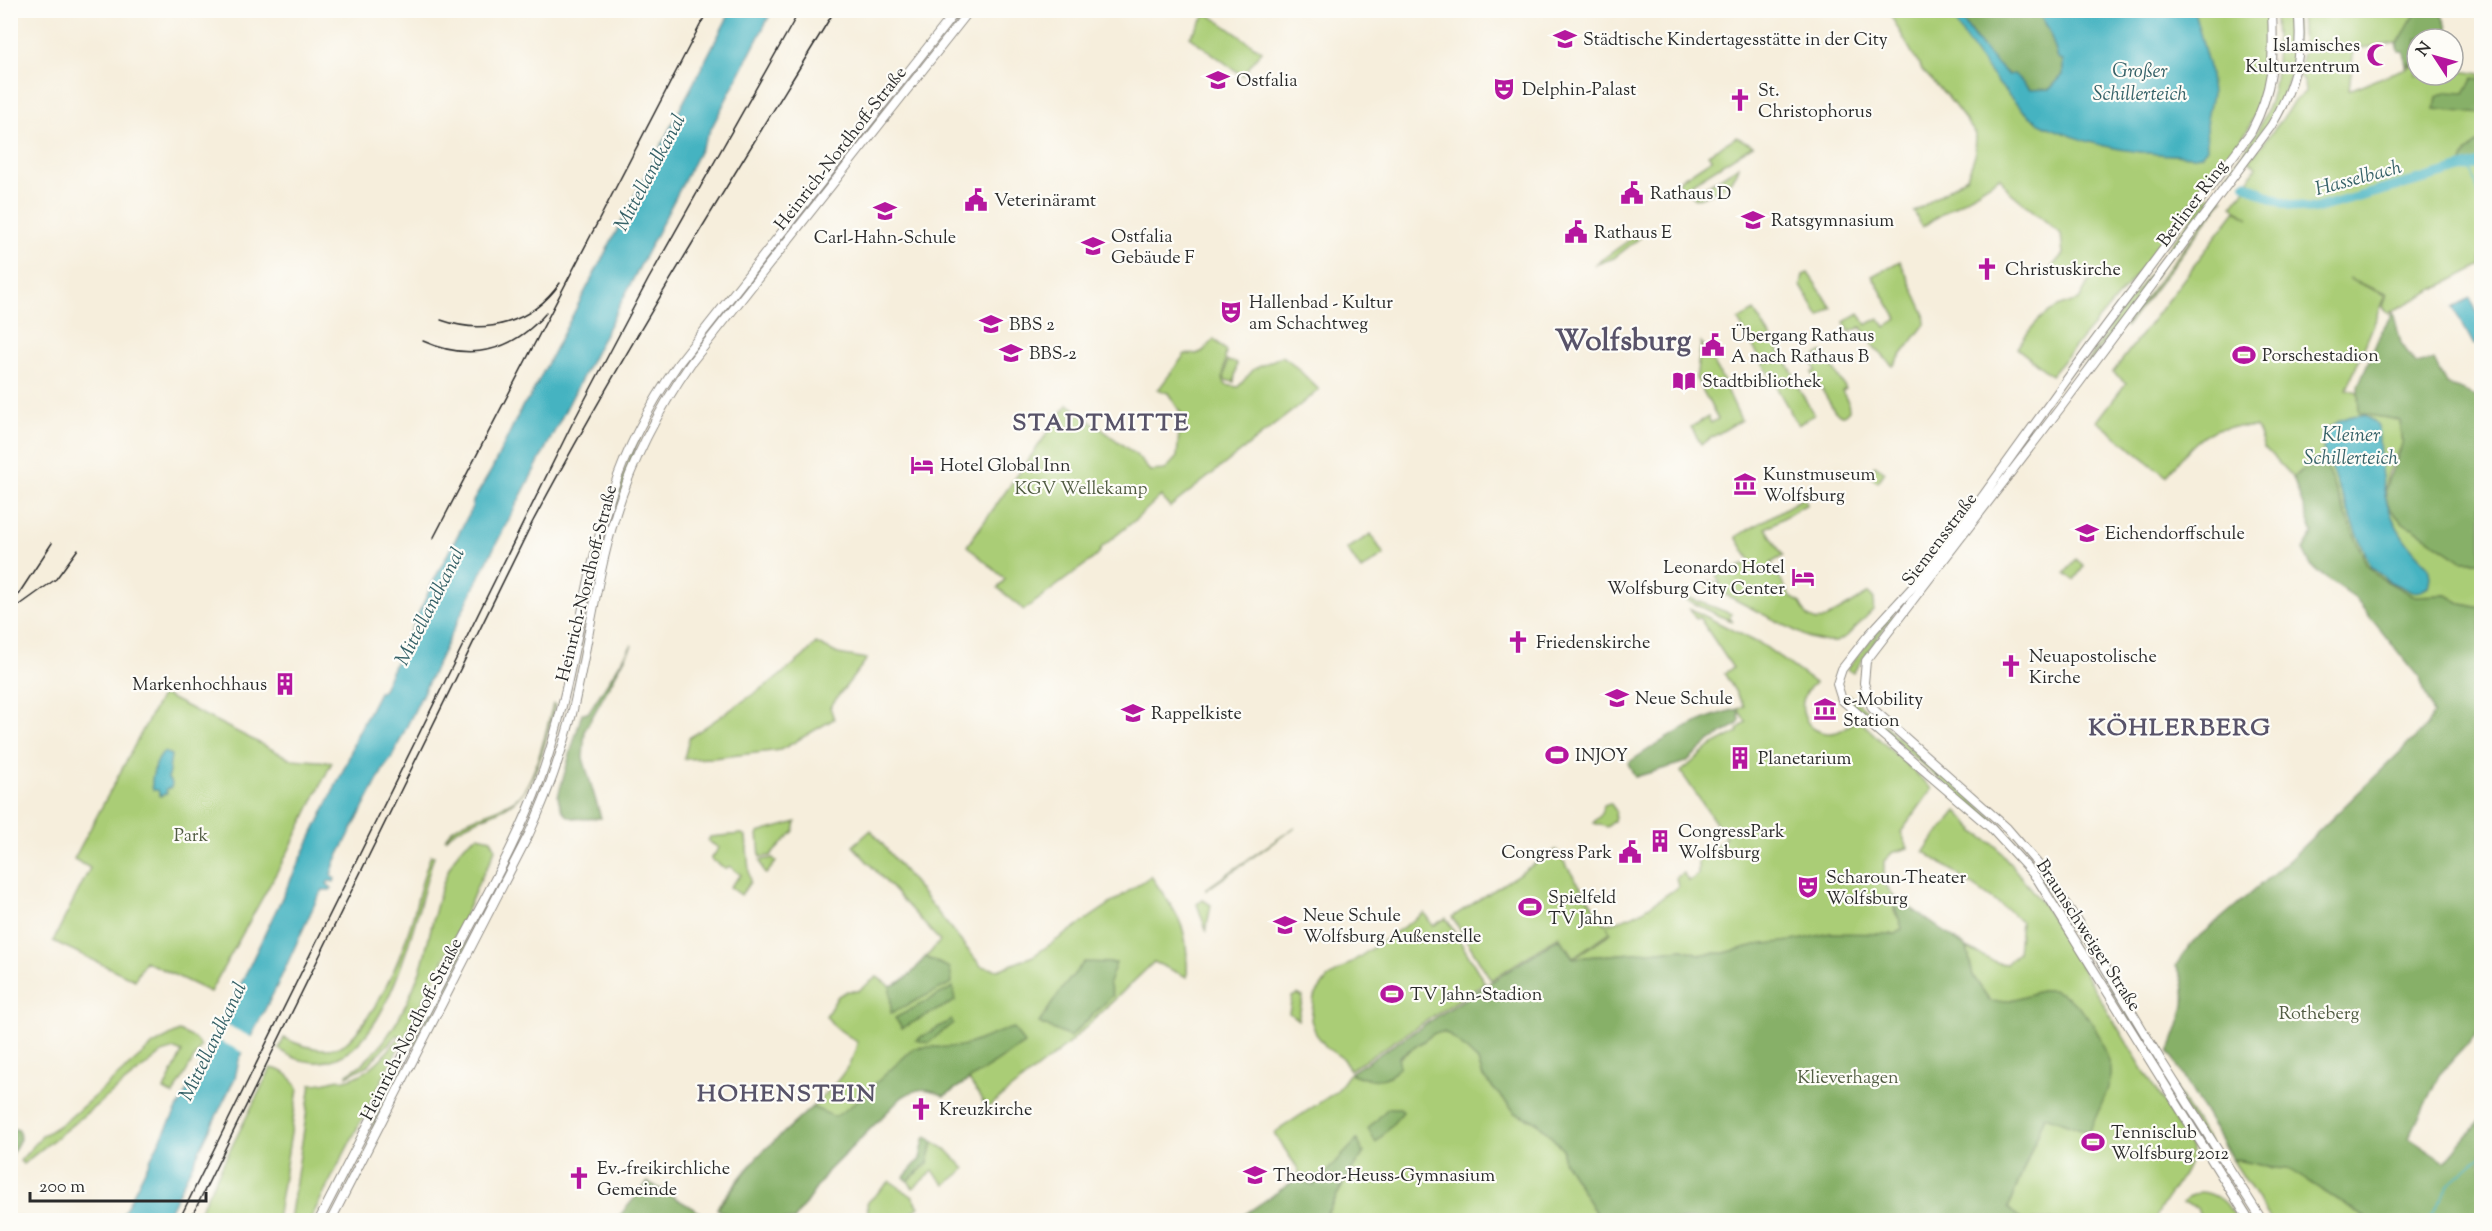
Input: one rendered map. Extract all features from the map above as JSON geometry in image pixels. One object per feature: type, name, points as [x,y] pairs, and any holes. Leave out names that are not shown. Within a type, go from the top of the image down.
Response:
[{"type":"main road","name":"Heinrich-Nordhoff-Straße","points":[[319,1221],[518,832],[537,789],[564,698],[598,543],[612,493],[635,436],[661,388],[678,364],[957,10]]},
{"type":"main road","name":"Heinrich-Nordhoff-Straße","points":[[331,1221],[529,834],[545,797],[572,714],[616,514],[640,452],[658,416],[692,363],[970,10]]},
{"type":"main road","name":"Berliner Ring","points":[[2059,391],[2251,132],[2270,88],[2273,60],[2272,10]]},
{"type":"main road","name":"Berliner Ring","points":[[2067,398],[2276,118],[2290,93],[2296,69],[2300,46],[2298,10]]},
{"type":"main road","name":"Siemensstraße","points":[[1838,678],[1842,669],[1867,637],[1911,589],[1952,538],[2059,391]]},
{"type":"main road","name":"Siemensstraße","points":[[1872,708],[1864,682],[1866,662],[2067,398]]},
{"type":"main road","name":"Braunschweiger Straße","points":[[1838,678],[1842,700],[1982,821],[2036,877],[2249,1221]]},
{"type":"main road","name":"Braunschweiger Straße","points":[[1872,708],[2001,822],[2044,871],[2073,914],[2163,1065],[2262,1221]]},
{"type":"green space","points":[[1888,11],[2267,11],[2267,72],[2262,100],[2247,131],[2157,251],[2051,375],[2017,348],[2042,317],[2058,307],[2079,300],[2090,280],[2086,270],[2064,275],[2051,268],[2063,254],[2061,234],[2009,191],[2000,177],[1922,227],[1914,212],[1967,177],[1975,155],[1976,134],[1947,96],[1922,70]]},
{"type":"green space","points":[[1955,11],[2038,11],[2049,30],[2058,58],[2063,60],[2063,75],[2050,89],[2030,90],[2004,71],[1991,58]]},
{"type":"green space","points":[[2275,11],[2295,11],[2296,39],[2287,84],[2269,122],[2225,181],[2223,180],[2260,126],[2270,103],[2276,71]]},
{"type":"green space","points":[[2301,11],[2440,11],[2447,27],[2405,27],[2405,58],[2404,51],[2399,51],[2397,43],[2362,48],[2361,45],[2354,46],[2349,90],[2405,68],[2405,87],[2465,87],[2465,72],[2481,74],[2481,265],[2389,313],[2383,307],[2387,294],[2349,279],[2386,295],[2347,389],[2358,392],[2359,412],[2400,421],[2403,443],[2388,473],[2384,492],[2380,476],[2375,422],[2362,416],[2343,419],[2326,431],[2322,443],[2371,567],[2379,574],[2425,589],[2428,587],[2428,566],[2402,536],[2386,500],[2404,524],[2462,561],[2481,561],[2481,608],[2462,604],[2446,595],[2413,596],[2377,576],[2367,565],[2324,463],[2314,460],[2293,478],[2264,447],[2256,427],[2222,428],[2206,435],[2191,447],[2166,476],[2097,421],[2126,383],[2113,372],[2236,210],[2249,218],[2232,206],[2243,192],[2256,166],[2249,161],[2293,102],[2305,92],[2304,83],[2299,76],[2303,51]]},
{"type":"green space","points":[[2417,11],[2440,11],[2447,27],[2408,27]]},
{"type":"green space","points":[[1207,13],[1261,51],[1243,76],[1190,37]]},
{"type":"green space","points":[[2405,31],[2405,58],[2404,51],[2399,51],[2398,43]]},
{"type":"green space","points":[[2473,78],[2481,79],[2481,114],[2435,109],[2437,97],[2448,92],[2464,93]]},
{"type":"green space","points":[[877,116],[878,123],[805,215],[798,218]]},
{"type":"green space","points":[[1736,137],[1753,145],[1683,189],[1677,182],[1712,159],[1708,154]]},
{"type":"green space","points":[[2481,141],[2481,166],[2460,172],[2466,153]]},
{"type":"green space","points":[[1739,166],[1733,178],[1722,187],[1695,199],[1692,195]]},
{"type":"green space","points":[[2208,196],[2214,196],[2075,382],[2115,320]]},
{"type":"green space","points":[[2224,198],[2126,327],[2124,326],[2220,200]]},
{"type":"green space","points":[[1642,231],[1646,233],[1614,258],[1594,265]]},
{"type":"green space","points":[[1900,261],[1924,313],[1925,324],[1893,366],[1873,346],[1861,327],[1850,332],[1844,322],[1859,313],[1866,325],[1879,318],[1885,327],[1897,319],[1872,276]]},
{"type":"green space","points":[[1808,273],[1832,308],[1819,317],[1801,286],[1803,275]]},
{"type":"green space","points":[[1754,311],[1795,376],[1793,378],[1814,415],[1798,425],[1738,320]]},
{"type":"green space","points":[[2393,312],[2401,343],[2416,364],[2434,360],[2446,384],[2481,398],[2481,561],[2462,561],[2405,524],[2388,505],[2386,488],[2402,444],[2400,421],[2359,412],[2358,386],[2381,332]]},
{"type":"green space","name":"KGV Wellekamp","points":[[1214,339],[1226,351],[1223,379],[1226,385],[1238,387],[1254,369],[1282,356],[1319,390],[1170,507],[1161,496],[1102,547],[1098,555],[1024,610],[998,588],[1005,579],[967,546],[1068,404],[1136,455],[1150,471],[1165,470],[1177,457],[1179,432],[1185,426],[1186,421],[1168,393],[1158,390],[1185,354],[1202,352]]},
{"type":"green space","points":[[1701,343],[1719,372],[1741,420],[1701,444],[1691,427],[1708,417],[1711,423],[1718,419],[1696,378]]},
{"type":"green space","points":[[1823,352],[1846,389],[1842,391],[1848,402],[1849,410],[1844,415],[1839,415],[1834,410],[1812,373],[1816,370],[1810,360]]},
{"type":"green space","points":[[1227,361],[1237,363],[1234,382],[1224,380]]},
{"type":"green space","points":[[651,411],[636,445],[591,608],[586,614],[611,510],[628,461]]},
{"type":"green space","name":"Rotheberg","points":[[2314,460],[2324,463],[2367,565],[2377,576],[2413,596],[2447,595],[2462,604],[2481,608],[2481,1029],[2439,1075],[2409,1138],[2445,1162],[2481,1119],[2481,1220],[2369,1220],[2289,1169],[2232,1159],[2169,1052],[2178,1030],[2184,998],[2184,987],[2176,965],[2190,945],[2289,860],[2426,727],[2433,714],[2420,679],[2353,596],[2317,571],[2310,564],[2303,550],[2313,534],[2293,478]]},
{"type":"green space","points":[[1875,465],[1885,472],[1878,482],[1868,475]]},
{"type":"green space","points":[[1803,498],[1807,504],[1766,528],[1783,556],[1771,563],[1790,596],[1800,603],[1808,617],[1816,621],[1827,618],[1869,593],[1874,599],[1873,610],[1847,636],[1836,642],[1809,638],[1726,595],[1707,588],[1710,581],[1721,585],[1716,576],[1751,562],[1736,537]]},
{"type":"green space","points":[[1371,534],[1384,555],[1361,570],[1347,549]]},
{"type":"green space","points":[[2076,559],[2084,566],[2074,580],[2065,573]]},
{"type":"green space","points":[[1679,594],[1732,614],[1729,617],[1733,622],[1678,596]]},
{"type":"green space","points":[[1689,608],[1764,646],[1815,683],[1807,691],[1803,700],[1803,709],[1805,718],[1817,731],[1837,732],[1858,719],[1932,789],[1901,832],[1908,848],[1892,853],[1884,861],[1884,883],[1894,896],[1894,911],[1901,922],[1902,929],[1895,934],[1756,945],[1724,953],[1698,954],[1683,949],[1573,958],[1611,933],[1607,926],[1610,932],[1573,957],[1559,936],[1491,980],[1452,917],[1556,850],[1605,924],[1636,914],[1653,904],[1679,886],[1676,878],[1683,873],[1689,881],[1698,875],[1698,859],[1726,838],[1681,772],[1711,746],[1738,732],[1737,730],[1746,722],[1738,709],[1744,706],[1724,673],[1733,668],[1699,617],[1696,618]]},
{"type":"green space","points":[[1891,615],[1893,616],[1853,673],[1847,669]]},
{"type":"green space","points":[[816,643],[838,654],[867,659],[830,707],[834,719],[781,750],[684,759],[689,738],[777,678]]},
{"type":"green space","points":[[632,645],[585,730],[583,758],[601,818],[572,818],[563,811],[558,796],[582,713],[588,713]]},
{"type":"green space","name":"Park","points":[[162,694],[291,759],[332,762],[288,852],[210,992],[145,961],[135,980],[53,941],[90,868],[74,859]]},
{"type":"green space","points":[[1849,695],[1987,813],[2025,852],[2055,892],[2087,945],[2039,875],[2002,833],[1852,704],[1847,697]]},
{"type":"green space","points":[[553,704],[555,705],[544,747],[533,776],[526,788],[517,799],[506,807],[467,825],[445,839],[449,832],[457,827],[508,804],[523,791],[535,769]]},
{"type":"green space","points":[[1738,709],[1740,720],[1738,724],[1709,742],[1686,762],[1635,777],[1628,763],[1641,754],[1695,724]]},
{"type":"green space","points":[[1610,803],[1616,811],[1614,821],[1607,827],[1593,823],[1600,816],[1604,805]]},
{"type":"green space","points":[[1957,811],[1974,829],[1973,831],[1996,846],[2042,903],[2191,1148],[2187,1168],[2155,1220],[2022,1220],[2008,1209],[2045,1116],[2111,1068],[2088,1017],[2066,996],[2020,998],[1999,1003],[1990,1001],[1973,976],[1967,948],[1991,960],[2006,964],[2018,953],[2021,922],[2012,913],[1924,851]]},
{"type":"green space","points":[[796,822],[794,831],[770,856],[760,857],[758,833]]},
{"type":"green space","points":[[1295,827],[1206,890],[1206,889]]},
{"type":"green space","points":[[871,830],[981,966],[998,970],[1033,956],[1151,876],[1175,912],[1184,933],[1187,977],[1154,962],[1066,1046],[987,1108],[969,1080],[944,1096],[923,1089],[902,1097],[828,1171],[794,1220],[738,1220],[717,1209],[719,1204],[758,1157],[831,1088],[853,1057],[857,1042],[834,1026],[826,1016],[838,996],[847,991],[858,991],[877,977],[890,986],[898,983],[918,968],[940,941],[853,846]]},
{"type":"green space","points":[[742,834],[746,837],[750,882],[741,895],[730,887],[741,875],[729,866],[726,869],[711,859],[719,848],[708,841],[710,837]]},
{"type":"green space","points":[[478,836],[491,839],[495,848],[494,853],[451,946],[404,1038],[397,1035],[368,1065],[347,1076],[383,1042],[408,1001],[425,955],[439,895],[446,876],[454,858],[465,845]]},
{"type":"green space","points":[[431,855],[434,856],[408,946],[395,981],[380,1014],[362,1040],[340,1057],[313,1062],[295,1058],[279,1049],[284,1038],[315,1048],[339,1047],[358,1031],[382,994],[401,954]]},
{"type":"green space","points":[[509,858],[469,940],[468,947],[417,1047],[413,1045]]},
{"type":"green space","points":[[773,858],[776,862],[766,874],[764,873],[760,860]]},
{"type":"green space","name":"Klieverhagen","points":[[1894,896],[1967,948],[1973,976],[1990,1001],[2007,1001],[2040,991],[2052,990],[2062,994],[2085,1013],[2103,1046],[2111,1071],[2105,1098],[2089,1132],[2045,1116],[2008,1208],[2022,1220],[1600,1220],[1563,1160],[1563,1149],[1537,1122],[1516,1113],[1483,1077],[1478,1061],[1451,1036],[1444,1032],[1435,1033],[1399,1057],[1399,1067],[1389,1077],[1370,1079],[1350,1073],[1559,938],[1573,958],[1683,949],[1698,954],[1724,953],[1756,945],[1799,940],[1830,933],[1895,934],[1902,929],[1894,905]]},
{"type":"green space","points":[[1203,900],[1211,905],[1206,930],[1197,904]]},
{"type":"green space","name":"TV Jahn-Stadion","points":[[1424,913],[1433,926],[1446,918],[1485,983],[1350,1070],[1342,1058],[1327,1048],[1316,1034],[1311,1020],[1314,997],[1327,979]]},
{"type":"green space","points":[[925,957],[950,968],[952,983],[891,1013],[890,986],[914,971]]},
{"type":"green space","points":[[1084,962],[1116,963],[1109,983],[1113,995],[1070,1037],[1039,1023],[1061,990]]},
{"type":"green space","points":[[2098,969],[2209,1142],[2209,1148]]},
{"type":"green space","points":[[953,987],[955,1001],[902,1028],[895,1018]]},
{"type":"green space","points":[[1297,994],[1303,997],[1298,1020],[1289,1013],[1292,997]]},
{"type":"green space","points":[[951,1020],[953,1023],[928,1043],[916,1040]]},
{"type":"green space","points":[[1014,1028],[1024,1044],[944,1096],[923,1089],[902,1097],[828,1171],[794,1220],[738,1220],[717,1209],[757,1157],[812,1107],[835,1117],[852,1105],[914,1048],[961,1046]]},
{"type":"green space","points":[[179,1031],[194,1038],[201,1046],[173,1095],[164,1090],[182,1052],[175,1049],[162,1053],[23,1164],[20,1161],[42,1136],[66,1121],[153,1045]]},
{"type":"green space","points":[[1444,1032],[1458,1041],[1478,1061],[1483,1077],[1516,1113],[1537,1122],[1563,1149],[1563,1160],[1600,1220],[1335,1220],[1327,1214],[1350,1172],[1364,1153],[1325,1173],[1314,1185],[1300,1182],[1298,1169],[1274,1133],[1337,1091],[1350,1073],[1369,1080],[1435,1033]]},
{"type":"green space","points":[[398,1039],[402,1041],[310,1220],[290,1220],[311,1084],[337,1079],[347,1080],[357,1076],[376,1063]]},
{"type":"green space","points":[[403,1066],[406,1068],[375,1127],[370,1131]]},
{"type":"green space","points":[[271,1068],[288,1075],[298,1089],[277,1220],[195,1220]]},
{"type":"green space","points":[[1388,1108],[1400,1108],[1403,1112],[1376,1143],[1368,1129]]},
{"type":"green space","points":[[11,1128],[19,1130],[20,1139],[11,1156]]},
{"type":"green space","points":[[927,1137],[933,1142],[928,1163],[908,1181],[904,1177],[920,1159],[924,1139]]},
{"type":"green space","points":[[1357,1140],[1364,1153],[1350,1172],[1327,1213],[1340,1220],[1243,1220],[1241,1217],[1295,1180],[1314,1185]]},
{"type":"green space","points":[[933,1142],[947,1150],[965,1169],[945,1185],[933,1171],[913,1188],[908,1181],[928,1163]]},
{"type":"green space","points":[[2232,1159],[2289,1169],[2369,1220],[2271,1220]]},
{"type":"green space","points":[[890,1181],[913,1197],[919,1207],[902,1220],[875,1220],[868,1213],[867,1203]]},
{"type":"green space","points":[[648,1182],[713,1220],[616,1220]]},
{"type":"green space","points":[[2199,1192],[2217,1197],[2238,1220],[2201,1220],[2197,1208],[2182,1203]]},
{"type":"water","name":"Mittellandkanal","points":[[731,11],[772,11],[480,575],[391,759],[384,768],[335,862],[331,875],[335,879],[334,882],[329,881],[327,884],[332,888],[323,890],[317,899],[276,988],[239,1060],[235,1078],[165,1220],[120,1220],[212,1044],[348,760],[355,739],[379,692],[382,691],[436,576],[472,508],[473,501],[491,471],[523,405],[529,399]]},
{"type":"water","name":"Großer Schillerteich","points":[[1949,11],[1957,13],[1987,53],[2008,75],[2014,74],[2030,90],[2050,89],[2063,75],[2063,60],[2058,58],[2049,30],[2038,11],[2194,11],[2209,67],[2212,94],[2206,124],[2207,148],[2201,155],[2195,156],[2142,152],[2090,142],[2046,126],[2034,119],[2006,92],[1966,40]]},
{"type":"water","points":[[2470,298],[2481,320],[2481,341],[2474,345],[2453,307]]},
{"type":"water","name":"Kleiner Schillerteich","points":[[2364,415],[2378,426],[2383,485],[2393,518],[2401,534],[2428,566],[2430,577],[2428,587],[2421,591],[2412,592],[2389,581],[2371,567],[2324,452],[2325,436],[2334,424],[2348,417]]},
{"type":"water","points":[[164,752],[171,755],[168,779],[172,783],[171,788],[166,789],[167,793],[160,796],[158,790],[153,790],[152,781],[156,765]]},
{"type":"pier","points":[[219,1021],[253,1038],[246,1054],[212,1037]]},
{"type":"waterway","name":"Hasselbach","points":[[2246,184],[2278,201],[2314,209],[2482,163]]},
{"type":"waterway","points":[[2470,165],[2482,205]]},
{"type":"waterway","points":[[2428,1220],[2451,1182],[2482,1155]]},
{"type":"railway","points":[[433,539],[708,10]]},
{"type":"railway","points":[[179,1220],[571,426],[648,280],[800,10]]},
{"type":"railway","points":[[190,1220],[532,523],[641,329],[835,10]]},
{"type":"railway","points":[[441,320],[475,327],[507,323],[536,308],[560,283]]},
{"type":"railway","points":[[423,341],[457,351],[489,350],[519,337],[546,313]]},
{"type":"railway","points":[[10,607],[52,543]]},
{"type":"railway","points":[[10,612],[56,579],[78,549]]},
{"type":"place","name":"Städtische Kindertagesstätte in der City","points":[[1565,39]]},
{"type":"place","name":"Islamisches Kulturzentrum","points":[[2378,55]]},
{"type":"place","name":"Ostfalia","points":[[1218,80]]},
{"type":"place","name":"Delphin-Palast","points":[[1504,89]]},
{"type":"place","name":"St. Christophorus","points":[[1740,100]]},
{"type":"place","name":"Rathaus D","points":[[1632,193]]},
{"type":"place","name":"Veterinäramt","points":[[976,200]]},
{"type":"place","name":"Carl-Hahn-Schule","points":[[885,211]]},
{"type":"place","name":"Ratsgymnasium","points":[[1753,220]]},
{"type":"place","name":"Rathaus E","points":[[1576,232]]},
{"type":"place","name":"Ostfalia Gebäude F","points":[[1093,246]]},
{"type":"place","name":"Christuskirche","points":[[1987,269]]},
{"type":"place","name":"Hallenbad - Kultur am Schachtweg","points":[[1231,312]]},
{"type":"place","name":"BBS 2","points":[[991,324]]},
{"type":"place","name":"Übergang Rathaus A nach Rathaus B","points":[[1713,345]]},
{"type":"place","name":"BBS-2","points":[[1011,353]]},
{"type":"place","name":"Porschestadion","points":[[2244,355]]},
{"type":"place","name":"Stadtbibliothek","points":[[1684,381]]},
{"type":"place","name":"Hotel Global Inn","points":[[922,465]]},
{"type":"place","name":"Kunstmuseum Wolfsburg","points":[[1745,484]]},
{"type":"place","name":"Eichendorffschule","points":[[2087,533]]},
{"type":"place","name":"Leonardo Hotel Wolfsburg City Center","points":[[1803,577]]},
{"type":"place","name":"Friedenskirche","points":[[1518,642]]},
{"type":"place","name":"Neuapostolische Kirche","points":[[2011,666]]},
{"type":"place","name":"Markenhochhaus","points":[[285,684]]},
{"type":"place","name":"Neue Schule","points":[[1617,698]]},
{"type":"place","name":"e-Mobility Station","points":[[1825,709]]},
{"type":"place","name":"Rappelkiste","points":[[1133,713]]},
{"type":"place","name":"INJOY","points":[[1557,755]]},
{"type":"place","name":"Planetarium","points":[[1740,758]]},
{"type":"place","name":"CongressPark Wolfsburg","points":[[1660,841]]},
{"type":"place","name":"Congress Park","points":[[1630,852]]},
{"type":"place","name":"Scharoun-Theater Wolfsburg","points":[[1808,887]]},
{"type":"place","name":"Spielfeld TV Jahn","points":[[1530,907]]},
{"type":"place","name":"Neue Schule Wolfsburg Außenstelle","points":[[1285,925]]},
{"type":"place","name":"TV Jahn-Stadion","points":[[1392,994]]},
{"type":"place","name":"Kreuzkirche","points":[[921,1109]]},
{"type":"place","name":"Tennisclub Wolfsburg 2012","points":[[2093,1142]]},
{"type":"place","name":"Theodor-Heuss-Gymnasium","points":[[1255,1175]]},
{"type":"place","name":"Ev.-freikirchliche Gemeinde","points":[[579,1178]]},
{"type":"district","name":"Wolfsburg","points":[[1623,340]]},
{"type":"district","name":"STADTMITTE","points":[[1101,422]]},
{"type":"district","name":"KÖHLERBERG","points":[[2180,727]]},
{"type":"district","name":"HOHENSTEIN","points":[[787,1093]]}]
